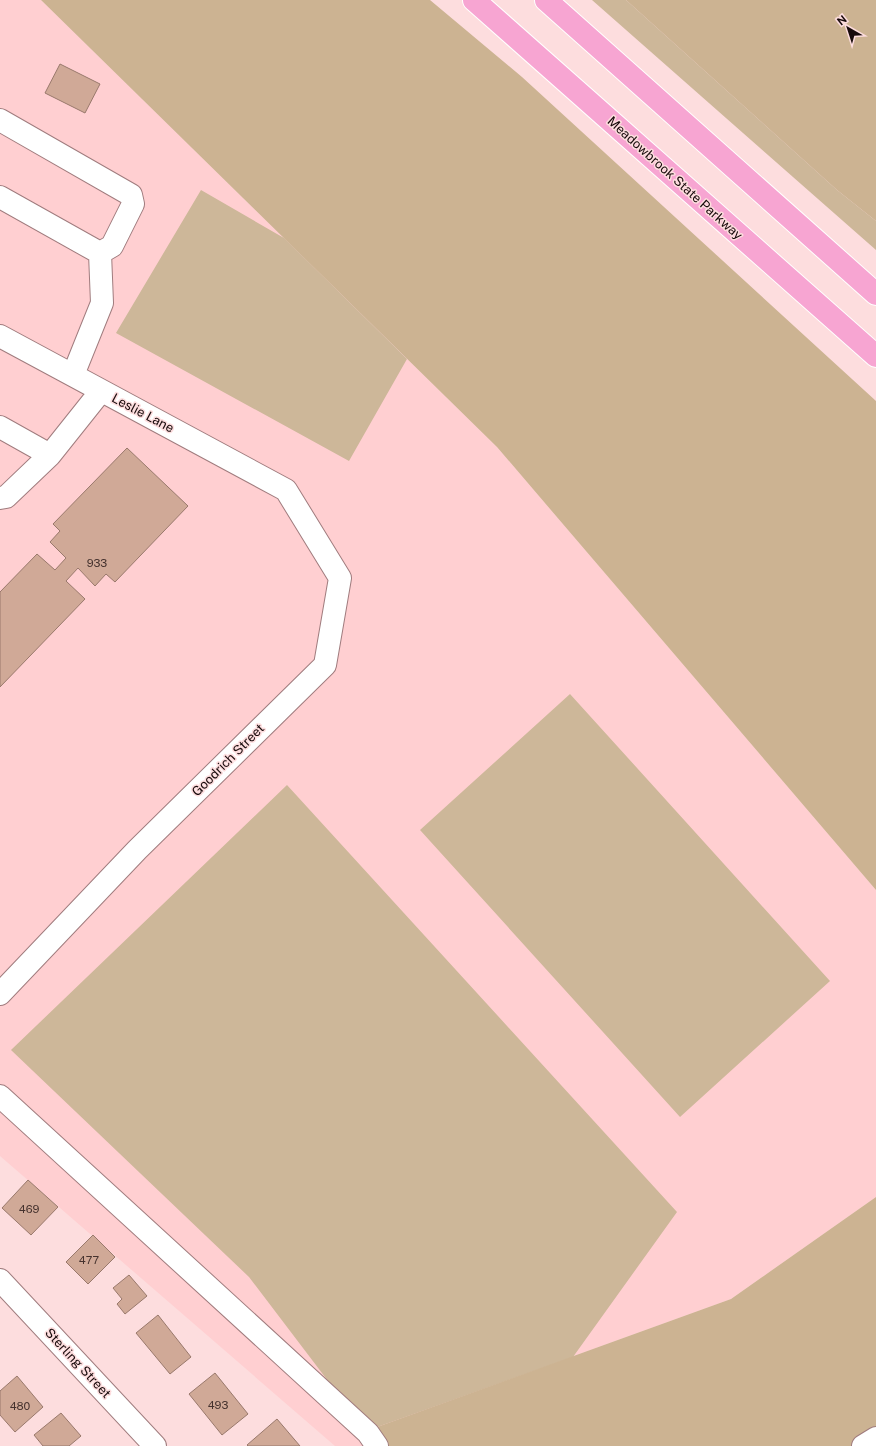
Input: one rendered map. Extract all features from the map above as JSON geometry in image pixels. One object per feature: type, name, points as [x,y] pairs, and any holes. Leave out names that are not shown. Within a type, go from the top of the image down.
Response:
[{"type":"highway","name":"Meadowbrook State Parkway","points":[[474,0],[876,356]]},
{"type":"highway","points":[[546,0],[876,294]]},
{"type":"street","points":[[0,120],[131,195],[133,204],[112,246],[100,253]]},
{"type":"street","points":[[0,197],[100,253]]},
{"type":"street","points":[[73,375],[102,303],[100,253]]},
{"type":"street","name":"Leslie Lane","points":[[0,336],[286,490]]},
{"type":"street","points":[[0,498],[6,497],[50,455],[101,390]]},
{"type":"street","points":[[0,427],[50,455]]},
{"type":"street","name":"Goodrich Street","points":[[0,994],[137,850],[325,665],[340,578],[286,490]]},
{"type":"street","points":[[0,1096],[368,1433],[377,1446]]},
{"type":"street","name":"Sterling Street","points":[[0,1280],[155,1446]]},
{"type":"street","points":[[863,1446],[876,1438]]},
{"type":"shaded area","points":[[0,0],[41,0],[497,447],[876,890],[876,1197],[731,1299],[367,1431],[379,1446],[335,1446],[0,1156]]},
{"type":"shaded area","points":[[41,0],[430,0],[522,77],[876,401],[876,890],[497,447]]},
{"type":"shaded area","points":[[592,0],[626,0],[837,190],[876,221],[876,250]]},
{"type":"shaded area","points":[[626,0],[876,0],[876,221],[837,190]]},
{"type":"shaded area","points":[[201,190],[284,238],[407,359],[349,461],[116,333]]},
{"type":"shaded area","points":[[570,694],[830,981],[680,1117],[420,830]]},
{"type":"shaded area","points":[[287,785],[677,1212],[573,1357],[366,1431],[249,1277],[11,1050]]},
{"type":"shaded area","points":[[876,1197],[876,1446],[379,1446],[366,1431],[731,1299]]},
{"type":"building","points":[[60,64],[100,84],[85,113],[45,93]]},
{"type":"building","points":[[127,448],[188,506],[115,582],[106,574],[95,586],[78,568],[66,581],[85,599],[0,687],[0,592],[37,554],[55,570],[66,558],[50,542],[60,531],[53,524]]},
{"type":"building","points":[[28,1180],[58,1207],[31,1235],[2,1208]]},
{"type":"building","points":[[93,1235],[115,1257],[88,1284],[66,1262]]},
{"type":"building","points":[[129,1275],[147,1296],[125,1314],[117,1304],[122,1299],[113,1288]]},
{"type":"building","points":[[158,1315],[191,1357],[170,1374],[136,1333]]},
{"type":"building","points":[[215,1373],[248,1414],[222,1435],[189,1394]]},
{"type":"building","points":[[17,1376],[43,1407],[15,1432],[0,1415],[0,1391]]},
{"type":"building","points":[[61,1413],[81,1436],[69,1446],[43,1446],[34,1435]]},
{"type":"building","points":[[277,1419],[300,1446],[247,1445]]}]
